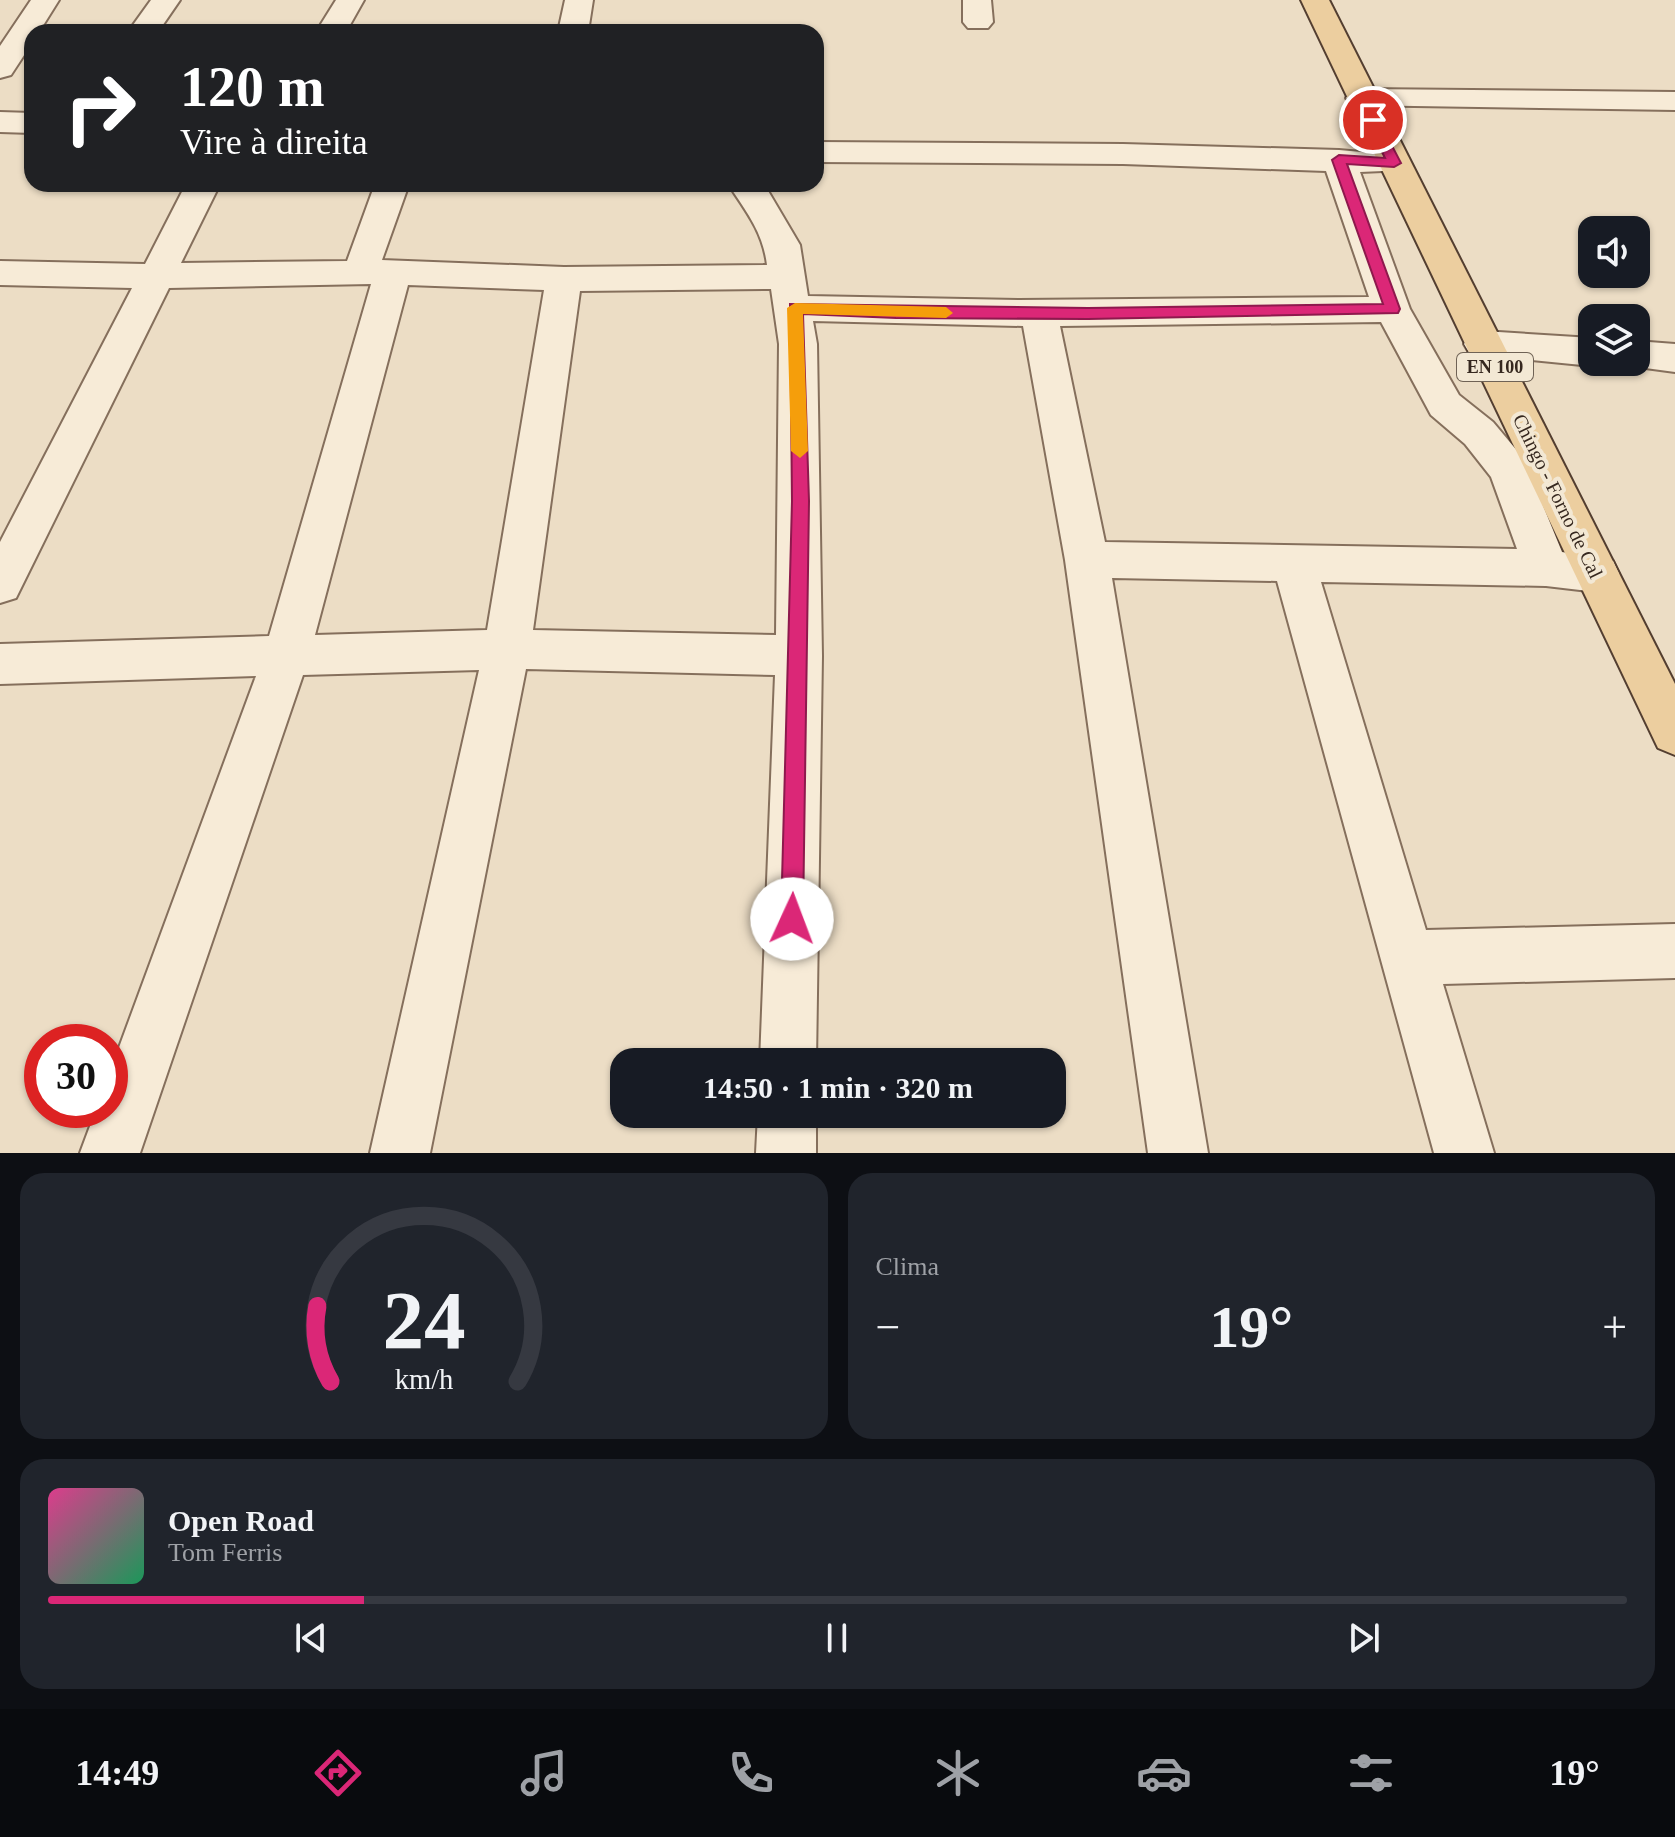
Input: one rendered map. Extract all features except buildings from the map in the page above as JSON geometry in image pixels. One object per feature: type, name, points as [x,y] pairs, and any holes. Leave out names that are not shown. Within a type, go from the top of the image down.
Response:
[{"type":"main road","name":"Chingo - Forno de Cal","points":[[1315,0],[1675,733]]},
{"type":"street","points":[[149,24],[166,0]]},
{"type":"street","points":[[336,24],[350,0]]},
{"type":"street","points":[[574,24],[579,0]]},
{"type":"street","points":[[0,69],[32,5]]},
{"type":"street","points":[[1362,98],[1675,101]]},
{"type":"street","points":[[0,122],[24,123]]},
{"type":"street","points":[[824,152],[1394,163]]},
{"type":"street","points":[[1339,160],[1392,309],[1445,405],[1479,433],[1509,470],[1546,568]]},
{"type":"street","points":[[0,585],[199,192]]},
{"type":"street","points":[[110,1153],[287,655],[376,272],[391,192]]},
{"type":"street","points":[[753,192],[782,245],[792,292],[801,501],[788,1048]]},
{"type":"street","points":[[0,273],[155,276],[376,272],[564,279],[792,292],[1039,313],[1392,309]]},
{"type":"street","points":[[400,1153],[507,649],[564,279]]},
{"type":"street","points":[[1039,313],[1087,560],[1178,1153]]},
{"type":"street","points":[[1483,344],[1578,351]]},
{"type":"street","points":[[1650,356],[1675,358]]},
{"type":"street","points":[[1087,560],[1546,568],[1597,574]]},
{"type":"street","points":[[1293,562],[1464,1153]]},
{"type":"street","points":[[0,664],[507,649],[799,656]]},
{"type":"street","points":[[1407,958],[1675,951]]},
{"type":"street","points":[[786,1153],[787,1128]]},
{"type":"slow traffic","points":[[800,451],[795,308],[946,313]]},
{"type":"route","points":[[792,919],[801,501],[795,308],[896,313],[1392,309],[1339,160],[1394,163],[1373,120]]}]
